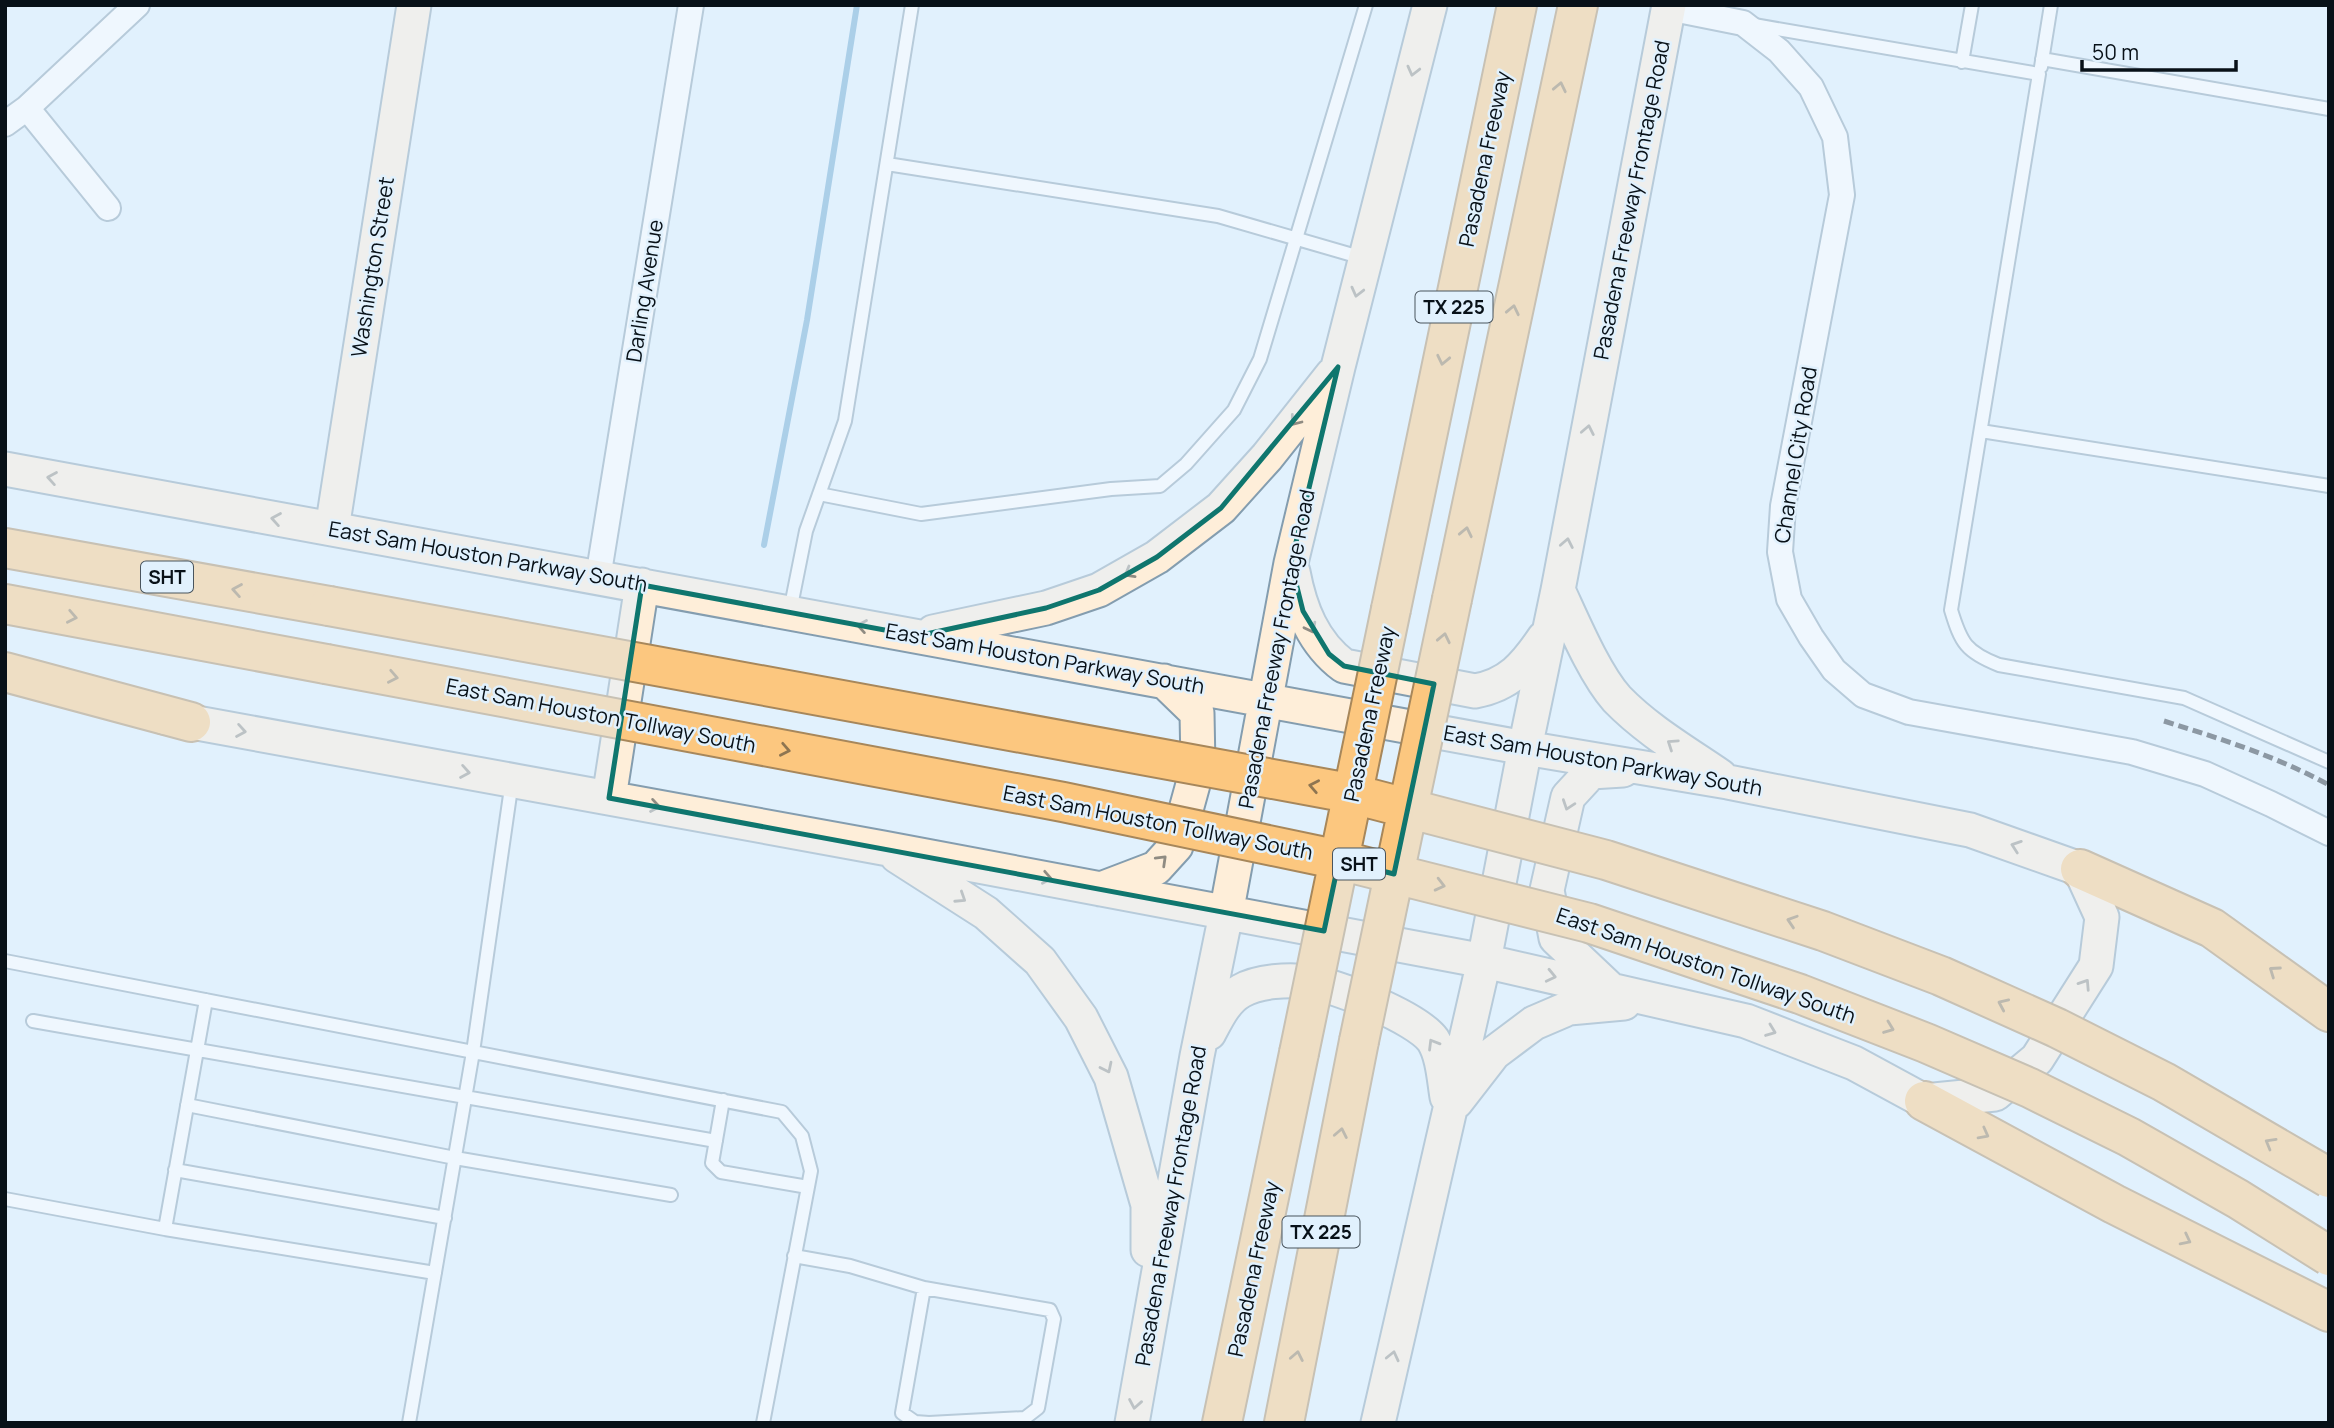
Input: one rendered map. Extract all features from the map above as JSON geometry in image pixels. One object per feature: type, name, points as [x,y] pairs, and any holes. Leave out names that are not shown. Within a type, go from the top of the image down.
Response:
[{"type":"highway","name":"Pasadena Freeway","points":[[1222,1423],[1517,5]]},
{"type":"highway","name":"TX 225","points":[[1284,1423],[1359,1041],[1577,5]]},
{"type":"highway","name":"SHT","points":[[5,548],[1349,793],[1606,860],[1823,931],[1952,981],[2057,1028],[2164,1082],[2329,1178]]},
{"type":"highway","name":"East Sam Houston Tollway South","points":[[5,604],[1063,802],[1335,859],[1589,923],[1800,994],[1926,1043],[2030,1088],[2129,1137],[2238,1199],[2329,1256]]},
{"type":"highway","points":[[5,672],[191,722]]},
{"type":"highway","points":[[2080,869],[2212,928],[2329,1012]]},
{"type":"highway","points":[[1924,1101],[2114,1203],[2329,1312]]},
{"type":"main road","name":"Washington Street","points":[[332,529],[414,5]]},
{"type":"main road","name":"Pasadena Freeway Frontage Road","points":[[1132,1423],[1197,1056],[1291,563],[1430,5]]},
{"type":"main road","name":"Pasadena Freeway Frontage Road","points":[[1378,1423],[1484,961],[1558,590],[1668,7]]},
{"type":"main road","points":[[917,636],[1046,608],[1099,590],[1157,557],[1221,508],[1267,457],[1338,367]]},
{"type":"main road","name":"East Sam Houston Parkway South","points":[[5,469],[1525,748],[1728,782],[1970,830],[2080,869]]},
{"type":"main road","points":[[1291,563],[1303,611],[1316,637],[1329,654],[1344,666],[1475,691],[1493,688],[1511,677],[1531,657],[1548,632]]},
{"type":"main road","points":[[609,798],[642,586]]},
{"type":"main road","points":[[1558,590],[1587,652],[1616,697],[1655,732],[1728,782]]},
{"type":"main road","points":[[1101,889],[1157,868],[1176,846],[1198,766],[1197,713],[1164,681]]},
{"type":"main road","points":[[5,688],[1484,961],[1746,1021],[1854,1063],[1924,1101],[1996,1094],[2037,1059],[2096,966],[2102,917],[2080,869]]},
{"type":"main road","points":[[1612,990],[1556,938],[1547,890],[1568,797],[1591,772],[1642,768]]},
{"type":"main road","points":[[883,848],[986,913],[1040,961],[1082,1017],[1111,1077],[1148,1205],[1148,1336]]},
{"type":"main road","points":[[1197,1056],[1222,1008],[1243,989],[1275,982],[1308,982],[1341,991],[1404,1017],[1425,1031],[1439,1054],[1450,1110]]},
{"type":"main road","points":[[1450,1110],[1494,1053],[1534,1023],[1569,1008],[1653,1000]]},
{"type":"street","points":[[5,124],[27,108],[137,5]]},
{"type":"street","name":"Darling Avenue","points":[[598,578],[691,5]]},
{"type":"street","name":"Channel City Road","points":[[1668,7],[1743,23],[1779,51],[1811,87],[1835,137],[1842,195],[1783,506],[1780,552],[1789,600],[1834,670],[1863,695],[1909,712],[2132,752],[2205,774],[2329,833]]},
{"type":"street","points":[[27,108],[108,208]]},
{"type":"lane","points":[[790,612],[806,531],[845,421],[912,5]]},
{"type":"lane","points":[[819,494],[921,514],[1111,489],[1160,486],[1186,464],[1234,410],[1261,359],[1366,5]]},
{"type":"lane","points":[[1962,62],[1972,5]]},
{"type":"lane","points":[[2051,5],[1951,610],[1959,637],[1978,657],[1998,665],[2184,698],[2329,762]]},
{"type":"lane","points":[[1743,23],[2039,74]]},
{"type":"lane","points":[[2042,59],[2329,108]]},
{"type":"lane","points":[[887,164],[1218,216],[1365,259]]},
{"type":"lane","points":[[1981,431],[2329,486]]},
{"type":"lane","points":[[409,1423],[466,1096],[512,780]]},
{"type":"lane","points":[[5,961],[782,1112],[802,1136],[811,1171],[762,1423]]},
{"type":"lane","points":[[165,1228],[206,1000]]},
{"type":"lane","points":[[33,1021],[716,1141]]},
{"type":"lane","points":[[723,1100],[712,1163],[721,1172],[808,1187]]},
{"type":"lane","points":[[187,1105],[455,1158],[671,1195]]},
{"type":"lane","points":[[175,1170],[444,1218]]},
{"type":"lane","points":[[5,1199],[435,1273]]},
{"type":"lane","points":[[794,1256],[850,1266],[924,1288],[1050,1310],[1054,1319],[1038,1408],[1025,1418],[929,1423],[915,1422],[902,1413],[924,1288]]},
{"type":"highlighted area","points":[[1338,367],[1291,563],[1303,611],[1329,654],[1344,666],[1434,684],[1394,874],[1339,860],[1324,931],[609,798],[642,585],[917,636],[1046,608],[1099,590],[1157,557],[1221,508]]},
{"type":"waterway","points":[[764,545],[807,320],[857,5]]},
{"type":"railway","points":[[2164,721],[2269,757],[2329,785]]}]
